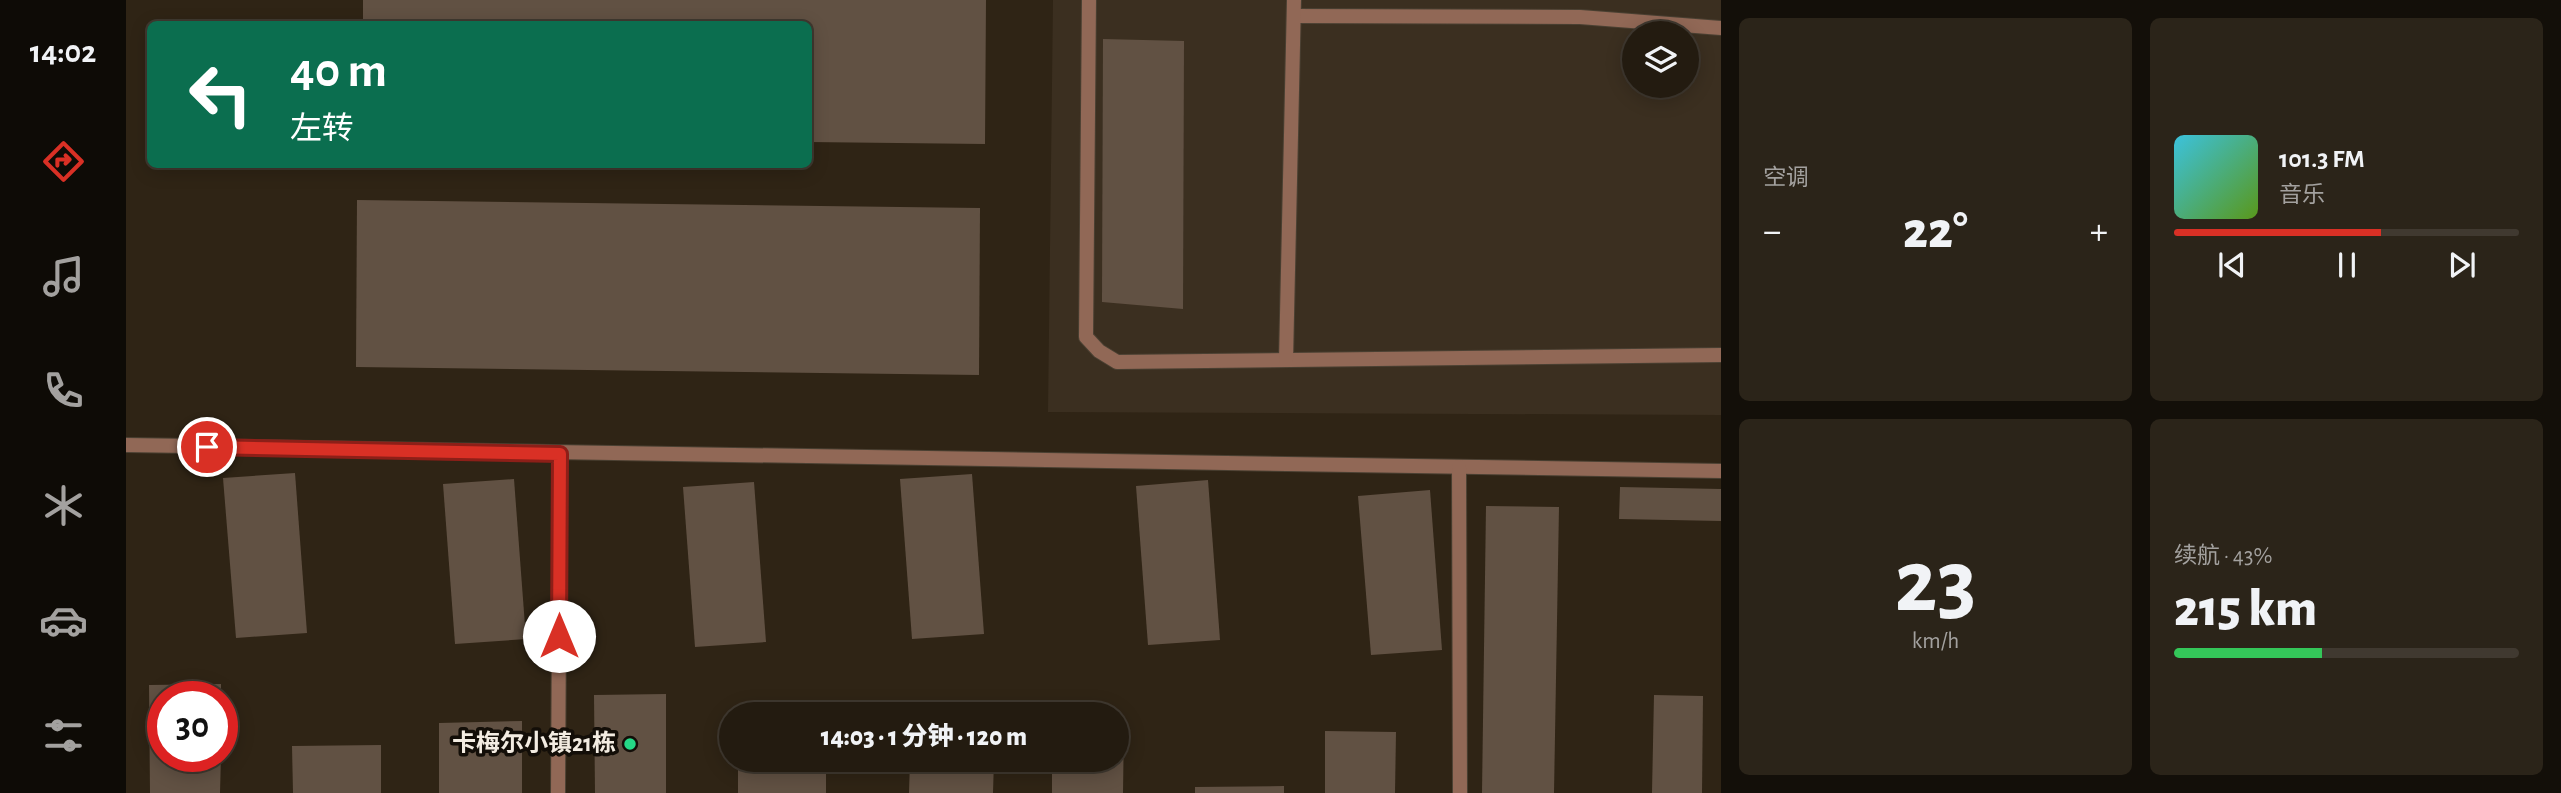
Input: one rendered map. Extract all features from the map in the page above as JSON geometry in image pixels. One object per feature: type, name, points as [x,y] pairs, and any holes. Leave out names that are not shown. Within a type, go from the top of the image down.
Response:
[{"type":"street","points":[[1089,0],[1086,337],[1099,351],[1117,362],[1721,355]]},
{"type":"street","points":[[1286,360],[1294,0]]},
{"type":"street","points":[[1294,16],[1580,17],[1721,28]]},
{"type":"street","points":[[126,445],[1721,471]]},
{"type":"street","points":[[558,793],[560,454]]},
{"type":"street","points":[[1459,467],[1460,793]]},
{"type":"shaded area","points":[[1053,0],[1721,0],[1721,415],[1048,412]]},
{"type":"building","points":[[363,0],[986,0],[985,144],[812,142],[812,21],[363,21]]},
{"type":"building","points":[[1103,39],[1184,41],[1183,309],[1102,302]]},
{"type":"building","points":[[357,200],[980,208],[979,375],[356,367]]},
{"type":"building","points":[[295,473],[307,633],[236,638],[223,478]]},
{"type":"building","points":[[972,474],[984,634],[912,639],[900,479]]},
{"type":"building","points":[[514,479],[526,639],[455,644],[443,484]]},
{"type":"building","points":[[1208,480],[1220,640],[1148,645],[1136,486]]},
{"type":"building","points":[[754,482],[766,642],[695,647],[683,487]]},
{"type":"building","points":[[1620,487],[1721,489],[1721,521],[1619,519]]},
{"type":"building","points":[[1430,490],[1442,650],[1371,655],[1358,496]]},
{"type":"building","points":[[1486,506],[1559,507],[1554,793],[1482,793]]},
{"type":"building","name":"卡梅尔小镇21栋","points":[[666,694],[666,793],[595,793],[594,695]]},
{"type":"building","points":[[1654,695],[1703,696],[1702,793],[1652,793]]},
{"type":"building","points":[[522,721],[522,793],[439,793],[439,723]]},
{"type":"building","points":[[1325,731],[1396,732],[1395,793],[1325,793]]},
{"type":"building","name":"卡梅尔小镇21栋","points":[[381,745],[381,793],[293,793],[292,746]]},
{"type":"building","points":[[150,772],[221,772],[220,793],[150,793]]},
{"type":"building","points":[[738,772],[826,772],[826,793],[738,793]]},
{"type":"building","points":[[910,772],[994,772],[993,793],[909,793]]},
{"type":"building","points":[[1052,772],[1123,772],[1123,793],[1052,793]]},
{"type":"building","points":[[1284,786],[1284,793],[1195,793],[1195,787]]},
{"type":"place","name":"卡梅尔小镇21栋","points":[[630,744]]},
{"type":"route","points":[[207,447],[560,454],[559,636]]}]
